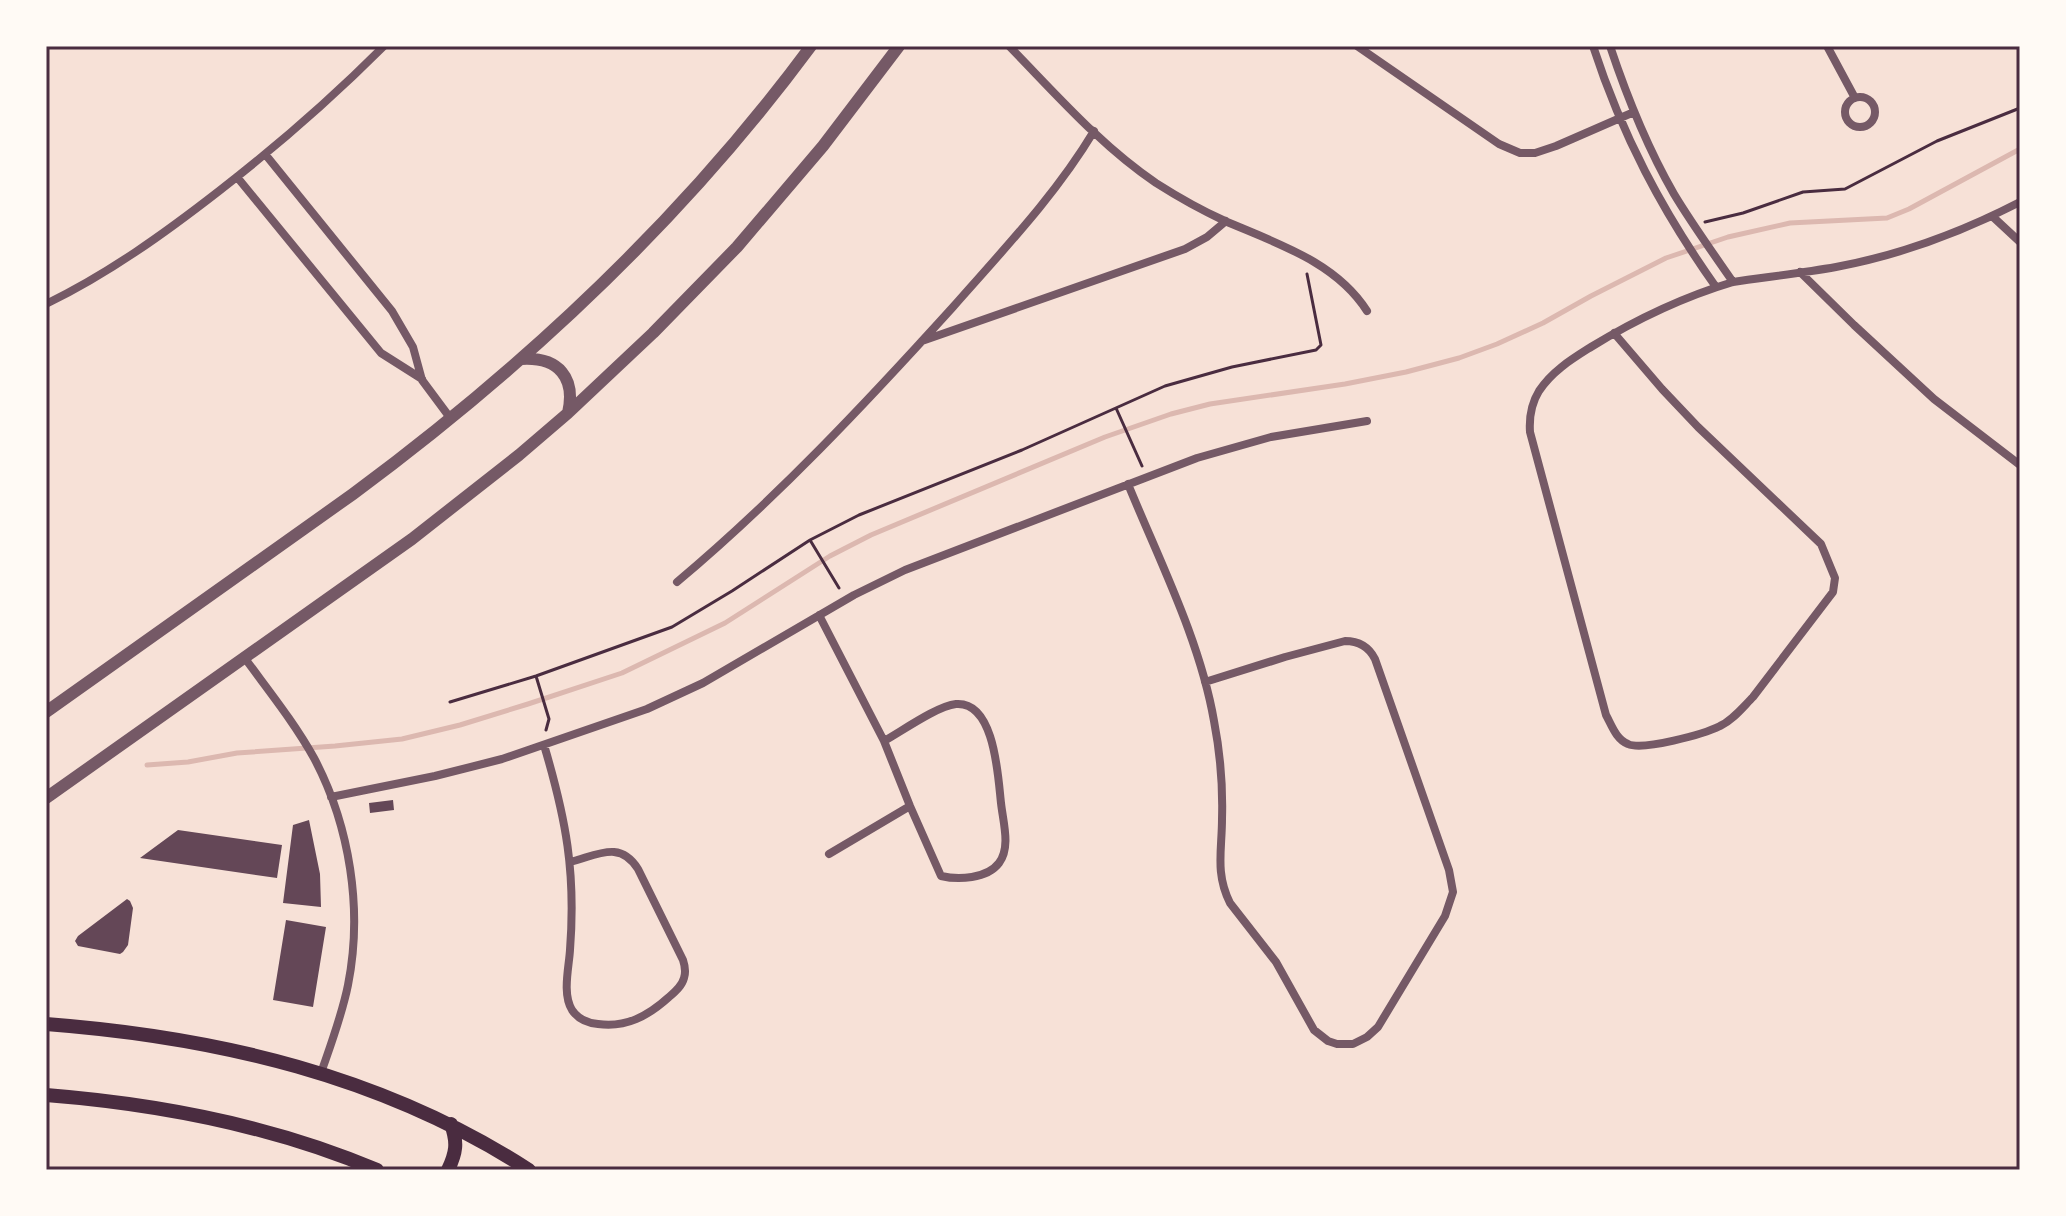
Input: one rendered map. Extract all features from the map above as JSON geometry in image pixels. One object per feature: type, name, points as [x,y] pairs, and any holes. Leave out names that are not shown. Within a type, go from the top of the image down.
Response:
[{"type":"main road","points":[[46,1024],[128,1032],[224,1047],[321,1073],[386,1095],[451,1124],[529,1170]]},
{"type":"main road","points":[[46,1095],[143,1105],[226,1120],[303,1142],[377,1170]]},
{"type":"main road","points":[[448,1170],[457,1144],[451,1124]]},
{"type":"street","points":[[46,304],[98,276],[147,244],[237,177],[327,102],[384,46]]},
{"type":"street","points":[[46,712],[353,494],[451,419],[522,359],[611,277],[686,199],[744,132],[811,46]]},
{"type":"street","points":[[46,798],[412,539],[568,413],[653,333],[737,247],[823,146],[899,46]]},
{"type":"street","points":[[1009,46],[1113,150],[1153,181],[1187,202],[1304,256],[1346,286],[1367,311]]},
{"type":"street","points":[[1357,46],[1512,151],[1543,151],[1634,112]]},
{"type":"street","points":[[1593,46],[1620,118],[1648,179],[1683,240],[1716,287]]},
{"type":"street","points":[[1610,46],[1634,112],[1658,163],[1700,235],[1733,282]]},
{"type":"street","points":[[1827,46],[1855,98]]},
{"type":"street","points":[[677,582],[757,512],[922,341],[1036,213],[1071,168],[1094,131]]},
{"type":"street","points":[[265,154],[400,323],[413,347],[422,380]]},
{"type":"street","points":[[237,177],[381,353],[422,380],[451,419]]},
{"type":"street","points":[[1614,333],[1698,427],[1821,544],[1835,578],[1833,592],[1753,697],[1738,712],[1720,726],[1655,746],[1627,744],[1615,733],[1606,715],[1532,442],[1529,423],[1537,394],[1560,368],[1614,333],[1652,313],[1716,287],[1837,267],[1903,250],[1963,229],[2020,202]]},
{"type":"street","points":[[1992,216],[2020,242]]},
{"type":"street","points":[[922,341],[1185,249],[1207,237],[1226,221]]},
{"type":"street","points":[[1800,272],[1934,399],[2020,465]]},
{"type":"street","points":[[522,359],[552,363],[561,371],[568,380],[568,413]]},
{"type":"street","points":[[331,797],[465,769],[544,745],[675,697],[905,570],[1234,446],[1303,430],[1367,421]]},
{"type":"street","points":[[1128,484],[1193,643],[1215,721],[1222,817],[1219,870],[1224,892],[1276,962],[1314,1030],[1328,1041],[1353,1044],[1378,1027],[1445,916],[1453,892],[1449,870],[1375,659],[1364,646],[1345,641],[1205,682]]},
{"type":"street","points":[[819,615],[884,741],[941,876],[965,878],[991,871],[998,865],[1006,846],[996,754],[980,716],[973,709],[958,704],[946,707],[884,741]]},
{"type":"street","points":[[244,657],[314,759],[331,797],[351,877],[354,943],[343,1005],[321,1073]]},
{"type":"street","points":[[544,745],[560,803],[570,862],[573,896],[567,989],[569,1005],[576,1016],[591,1023],[616,1025],[637,1019],[656,1008],[681,984],[685,972],[683,960],[630,857],[622,852],[611,852],[570,862]]},
{"type":"street","points":[[829,854],[910,806]]},
{"type":"path","points":[[1694,225],[1743,213],[1803,192],[1845,189],[1937,141],[2020,108]]},
{"type":"path","points":[[450,702],[536,676],[672,627],[810,540],[859,515],[985,466],[1165,386],[1232,367],[1316,350],[1320,347],[1304,256]]},
{"type":"path","points":[[1116,408],[1147,477]]},
{"type":"path","points":[[810,540],[833,578]]},
{"type":"path","points":[[536,676],[549,719]]},
{"type":"building","points":[[393,800],[394,810],[370,813],[369,803]]},
{"type":"building","points":[[309,820],[320,874],[321,907],[283,903],[293,825]]},
{"type":"building","points":[[178,830],[282,845],[277,878],[140,858]]},
{"type":"building","points":[[127,899],[133,908],[128,945],[123,952],[78,946],[75,941],[78,936]]},
{"type":"building","points":[[286,920],[326,927],[313,1007],[273,1000]]},
{"type":"waterway","points":[[147,765],[188,762],[237,753],[402,739],[528,704],[622,673],[725,623],[830,556],[871,535],[1105,437],[1210,404],[1345,384],[1459,358],[1543,323],[1666,258],[1728,237],[1790,223],[1887,218],[2020,149]]},
{"type":"waterway","points":[[46,1170],[61,1170]]}]
